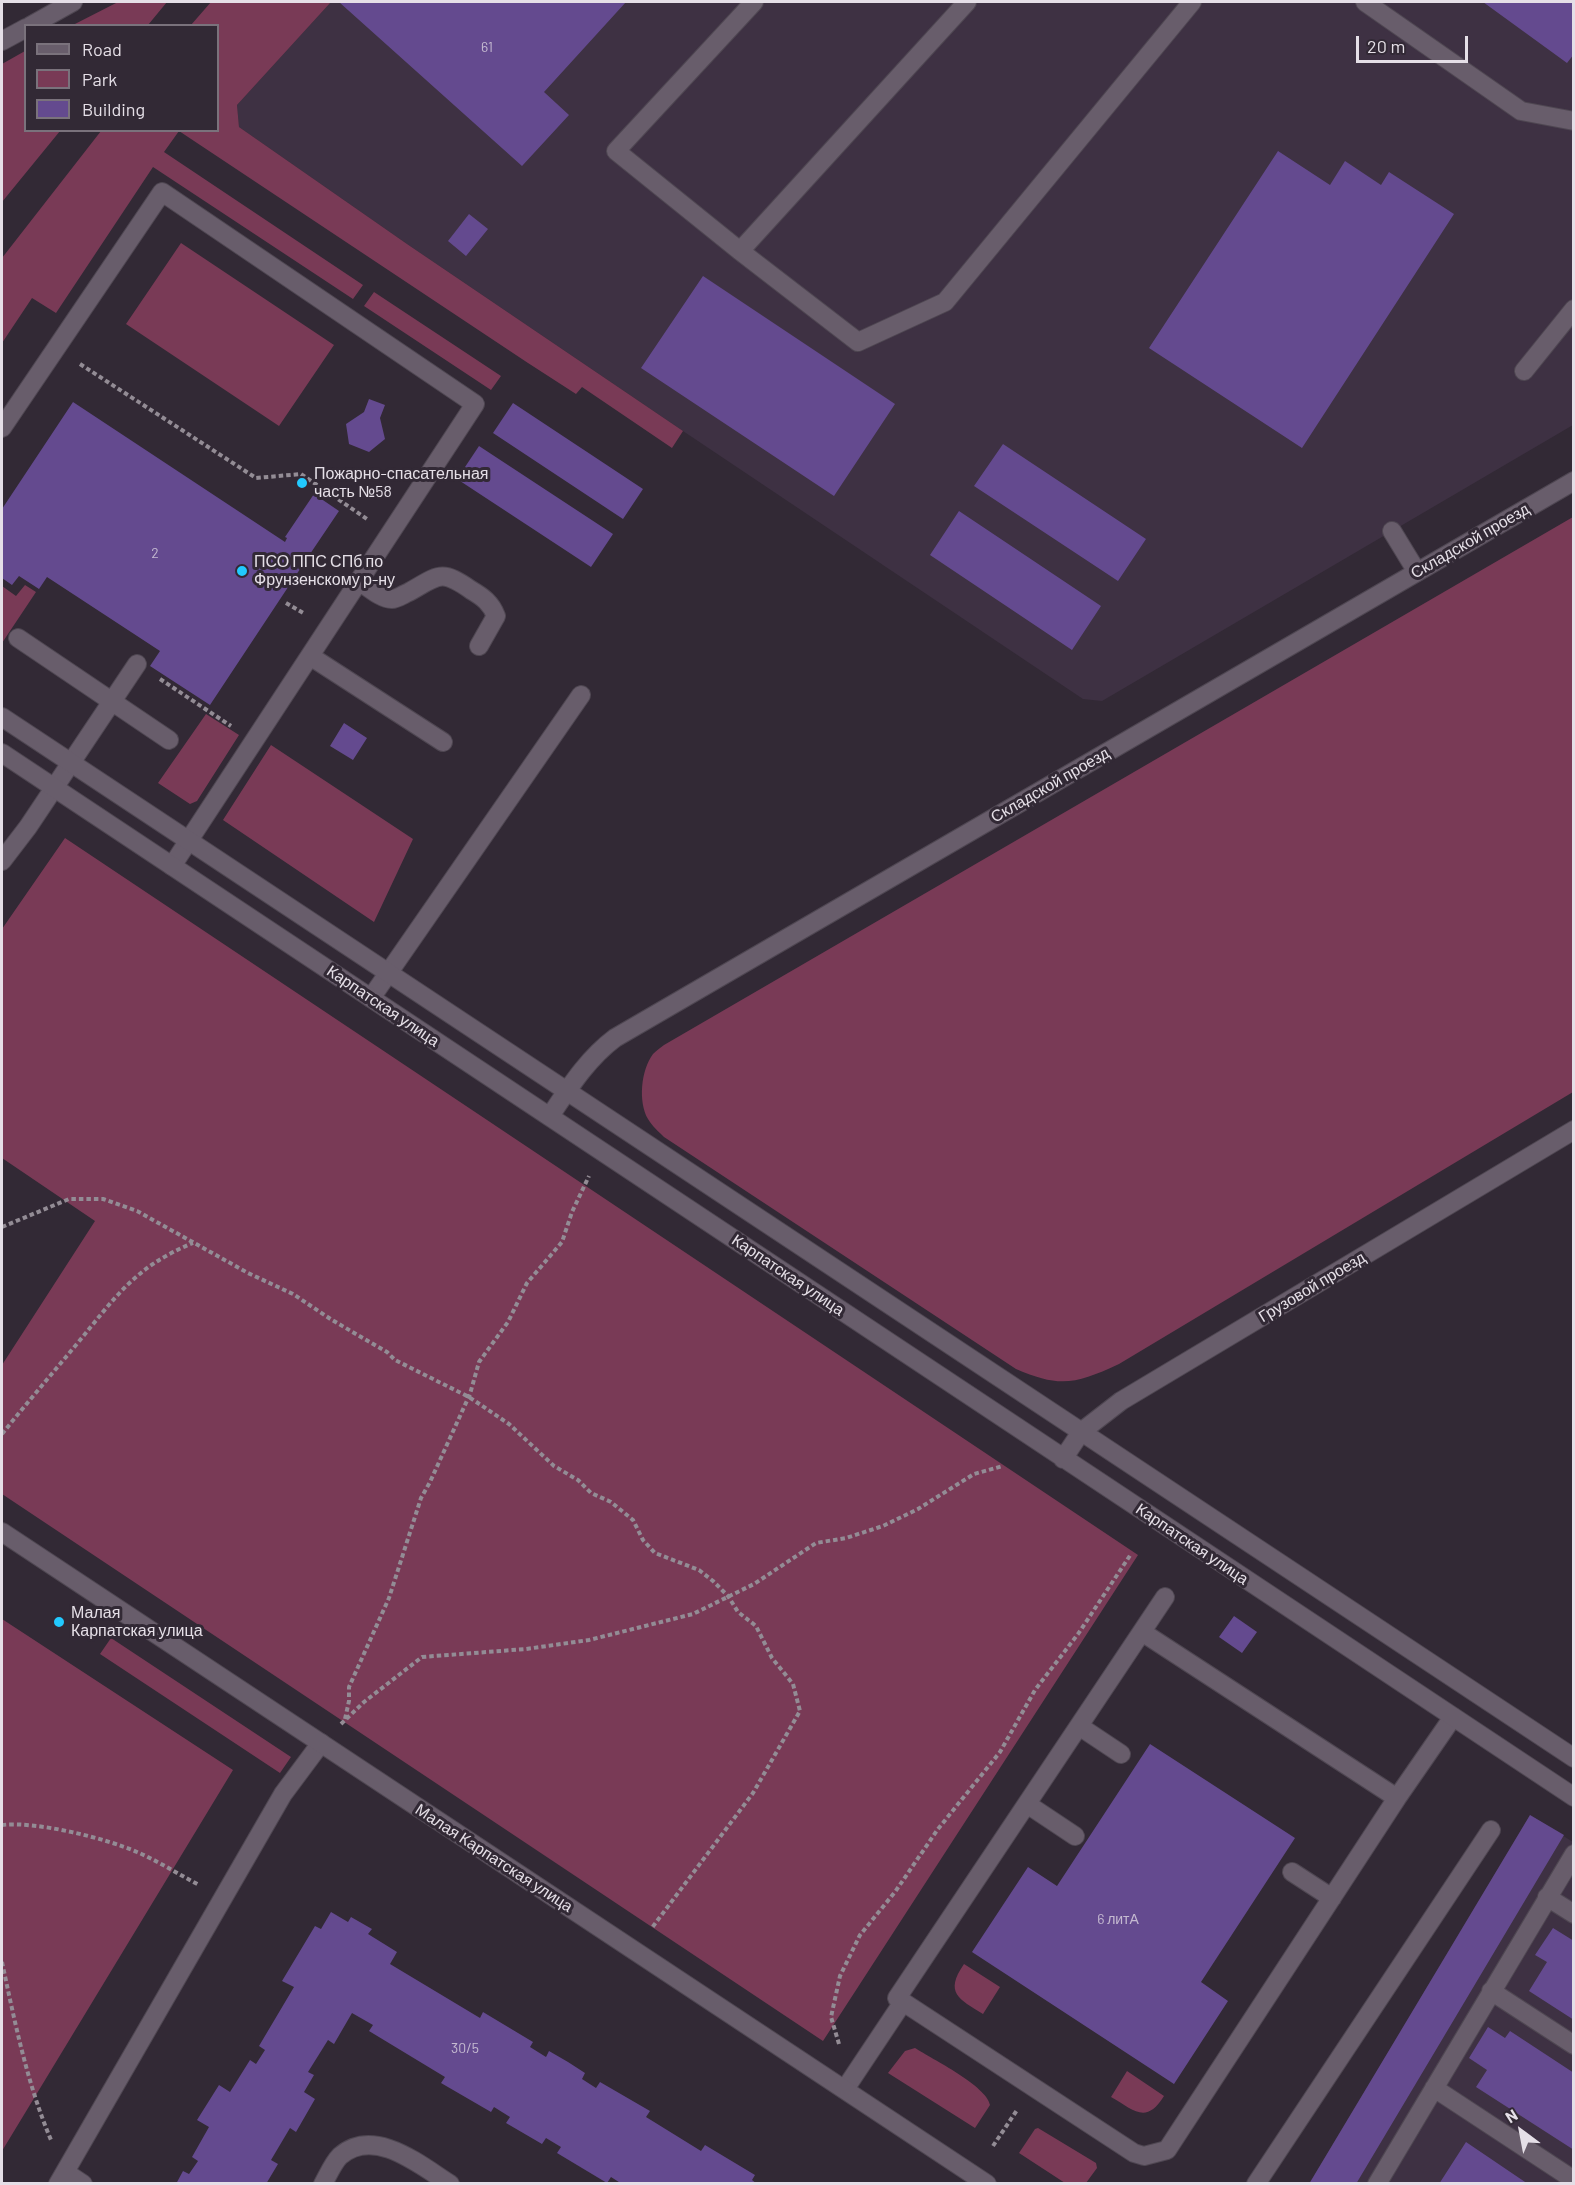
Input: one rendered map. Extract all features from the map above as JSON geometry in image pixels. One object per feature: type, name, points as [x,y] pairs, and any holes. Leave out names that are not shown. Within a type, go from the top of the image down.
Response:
[{"type":"street","points":[[34,24],[73,2]]},
{"type":"street","points":[[754,2],[616,151],[858,342],[945,302],[1192,2]]},
{"type":"street","points":[[740,251],[967,2]]},
{"type":"street","points":[[1365,2],[1521,111],[1574,121]]},
{"type":"street","points":[[2,41],[24,29]]},
{"type":"street","points":[[2,428],[162,192],[475,404],[172,866]]},
{"type":"street","points":[[1524,371],[1574,309]]},
{"type":"street","name":"Складской проезд","points":[[550,1116],[598,1050],[615,1038],[1574,481]]},
{"type":"street","points":[[1392,531],[1417,572]]},
{"type":"street","points":[[359,581],[385,597],[393,599],[435,578],[445,575],[454,578],[485,598],[493,606],[496,616],[479,645]]},
{"type":"street","points":[[18,638],[169,740]]},
{"type":"street","points":[[310,656],[443,742]]},
{"type":"street","points":[[2,861],[55,788],[137,664]]},
{"type":"street","points":[[371,998],[581,695]]},
{"type":"street","name":"Карпатская улица","points":[[2,717],[1574,1758]]},
{"type":"street","name":"Карпатская улица","points":[[2,753],[1574,1797]]},
{"type":"street","name":"Грузовой проезд","points":[[1063,1459],[1081,1432],[1120,1401],[1574,1130]]},
{"type":"street","name":"Малая Карпатская улица","points":[[2,1532],[987,2184]]},
{"type":"street","points":[[1166,1597],[897,1998],[1134,2153],[1144,2156],[1167,2150],[1452,1717]]},
{"type":"street","points":[[1142,1632],[1397,1798]]},
{"type":"street","points":[[1079,1726],[1120,1754]]},
{"type":"street","points":[[83,2184],[61,2178],[283,1794],[321,1743]]},
{"type":"street","points":[[1027,1804],[1075,1836]]},
{"type":"street","points":[[1256,2184],[1491,1830]]},
{"type":"street","points":[[1377,2184],[1574,1854]]},
{"type":"street","points":[[1292,1872],[1332,1898]]},
{"type":"street","points":[[1548,1897],[1574,1914]]},
{"type":"street","points":[[1491,1991],[1574,2045]]},
{"type":"street","points":[[845,2089],[903,2002]]},
{"type":"street","points":[[1434,2088],[1574,2180]]},
{"type":"street","points":[[322,2184],[339,2157],[353,2147],[373,2144],[395,2151],[450,2184]]},
{"type":"path","points":[[87,354],[80,364],[256,478],[301,474],[390,534]]},
{"type":"path","points":[[137,664],[255,741]]},
{"type":"path","points":[[345,1720],[349,1687],[389,1598],[421,1498],[469,1397],[479,1362],[508,1322],[527,1283],[562,1242],[572,1212],[591,1173],[606,1153]]},
{"type":"path","points":[[2,1227],[69,1199],[103,1199],[138,1211],[248,1273],[293,1294],[387,1352],[395,1360],[469,1397],[509,1424],[554,1466],[578,1480],[591,1493],[611,1502],[633,1520],[643,1540],[655,1552],[699,1570],[728,1596],[738,1612],[756,1626],[772,1658],[793,1684],[800,1711],[753,1793],[691,1879],[634,1950]]},
{"type":"path","points":[[2,1434],[112,1298],[134,1276],[173,1251],[194,1242]]},
{"type":"path","points":[[321,1743],[364,1702],[422,1657],[526,1649],[589,1640],[693,1614],[754,1584],[816,1544],[846,1538],[883,1526],[918,1509],[974,1474],[1003,1466]]},
{"type":"path","points":[[839,2044],[831,2017],[840,1976],[860,1935],[895,1892],[938,1829],[1000,1752],[1035,1690],[1078,1634],[1131,1554]]},
{"type":"path","points":[[2,1825],[19,1823],[60,1830],[136,1852],[223,1898]]},
{"type":"path","points":[[2,1962],[24,2066],[43,2122]]},
{"type":"path","points":[[993,2146],[1004,2131]]},
{"type":"shaded area","points":[[331,2],[1573,2],[1573,425],[1102,701],[1083,699],[407,244],[239,127],[237,105]]},
{"type":"shaded area","points":[[1530,1815],[1573,1842],[1573,2183],[1309,2184]]},
{"type":"green space","points":[[118,2],[167,2],[149,24],[75,24]]},
{"type":"green space","points":[[211,2],[331,2],[237,105],[239,127],[683,431],[672,448],[582,387],[576,394],[181,132],[219,132],[219,24],[192,24]]},
{"type":"green space","points":[[24,52],[24,132],[59,132],[2,202],[2,64]]},
{"type":"green space","points":[[100,132],[178,132],[164,152],[363,285],[353,299],[153,167],[56,313],[32,298],[2,343],[2,258]]},
{"type":"green space","points":[[181,243],[334,345],[279,426],[126,324]]},
{"type":"green space","points":[[374,292],[501,376],[491,390],[364,306]]},
{"type":"green space","points":[[1573,517],[1573,1092],[1119,1364],[1091,1376],[1068,1381],[1045,1379],[1016,1369],[664,1137],[650,1122],[643,1104],[642,1086],[649,1061],[653,1054],[664,1045]]},
{"type":"green space","points":[[25,585],[36,592],[2,643],[2,586],[16,596]]},
{"type":"green space","points":[[206,714],[239,735],[197,801],[190,804],[158,783]]},
{"type":"green space","points":[[271,745],[413,839],[374,922],[223,820]]},
{"type":"green space","points":[[65,838],[1138,1555],[823,2041],[2,1494],[2,1365],[95,1221],[2,1158],[2,929]]},
{"type":"green space","points":[[2,1619],[233,1770],[2,2151]]},
{"type":"green space","points":[[111,1638],[291,1757],[280,1773],[100,1654]]},
{"type":"green space","points":[[964,1964],[1000,1987],[983,2014],[961,1999],[955,1989],[955,1982]]},
{"type":"green space","points":[[915,2048],[969,2082],[987,2098],[990,2105],[975,2128],[888,2073],[905,2051]]},
{"type":"green space","points":[[1127,2071],[1164,2096],[1151,2110],[1139,2112],[1111,2097]]},
{"type":"green space","points":[[1038,2128],[1096,2163],[1097,2168],[1086,2183],[1065,2183],[1019,2153]]},
{"type":"building","points":[[339,2],[626,2],[544,92],[569,115],[522,166]]},
{"type":"building","points":[[1483,2],[1574,2],[1574,54],[1567,63]]},
{"type":"building","points":[[1278,151],[1330,185],[1345,161],[1381,185],[1389,172],[1454,214],[1302,448],[1149,348]]},
{"type":"building","points":[[469,214],[488,229],[466,256],[448,241]]},
{"type":"building","points":[[703,276],[895,404],[834,496],[641,368]]},
{"type":"building","points":[[369,399],[385,405],[380,418],[385,439],[369,452],[349,444],[346,424],[364,412]]},
{"type":"building","points":[[73,402],[285,542],[287,538],[285,537],[314,494],[339,511],[310,554],[309,552],[306,556],[308,557],[210,705],[150,666],[160,651],[47,577],[39,589],[19,576],[12,585],[2,578],[2,509]]},
{"type":"building","points":[[513,403],[643,489],[623,519],[493,433]]},
{"type":"building","points":[[1003,444],[1146,539],[1118,581],[974,486]]},
{"type":"building","points":[[479,446],[613,534],[591,567],[457,479]]},
{"type":"building","points":[[959,511],[1101,606],[1072,650],[930,555]]},
{"type":"building","points":[[344,723],[367,738],[353,760],[330,746]]},
{"type":"building","points":[[1234,1616],[1257,1632],[1242,1653],[1219,1637]]},
{"type":"building","points":[[1150,1744],[1295,1838],[1201,1982],[1228,2001],[1174,2084],[972,1952],[1028,1867],[1057,1886]]},
{"type":"building","points":[[1530,1815],[1564,1835],[1356,2184],[1309,2184]]},
{"type":"building","points":[[331,1912],[348,1922],[351,1917],[372,1929],[368,1934],[397,1952],[390,1964],[480,2018],[483,2012],[533,2042],[530,2047],[546,2057],[549,2051],[568,2062],[585,2073],[582,2079],[596,2088],[600,2082],[650,2111],[646,2117],[701,2151],[705,2145],[755,2175],[752,2180],[757,2184],[622,2184],[611,2177],[607,2183],[557,2153],[561,2147],[546,2138],[542,2144],[506,2123],[510,2117],[494,2107],[491,2112],[441,2083],[445,2077],[369,2031],[373,2025],[352,2013],[334,2044],[328,2040],[308,2072],[314,2075],[304,2092],[315,2099],[296,2132],[290,2128],[271,2160],[278,2164],[266,2184],[176,2184],[183,2171],[189,2174],[198,2161],[192,2157],[209,2127],[197,2120],[219,2085],[230,2092],[250,2060],[256,2064],[265,2050],[259,2046],[294,1987],[282,1981],[315,1926],[321,1929]]},
{"type":"building","points":[[1553,1928],[1574,1941],[1574,2020],[1529,1991],[1547,1962],[1535,1955]]},
{"type":"building","points":[[1488,2027],[1505,2038],[1510,2031],[1574,2073],[1574,2150],[1476,2087],[1487,2070],[1469,2058]]},
{"type":"building","points":[[1466,2142],[1528,2184],[1439,2184]]},
{"type":"place","name":"Пожарно-спасательная часть №58","points":[[302,483]]},
{"type":"place","name":"ПСО ППС СПб по Фрунзенскому р-ну","points":[[242,571]]},
{"type":"place","name":"Малая Карпатская улица","points":[[59,1622]]}]
